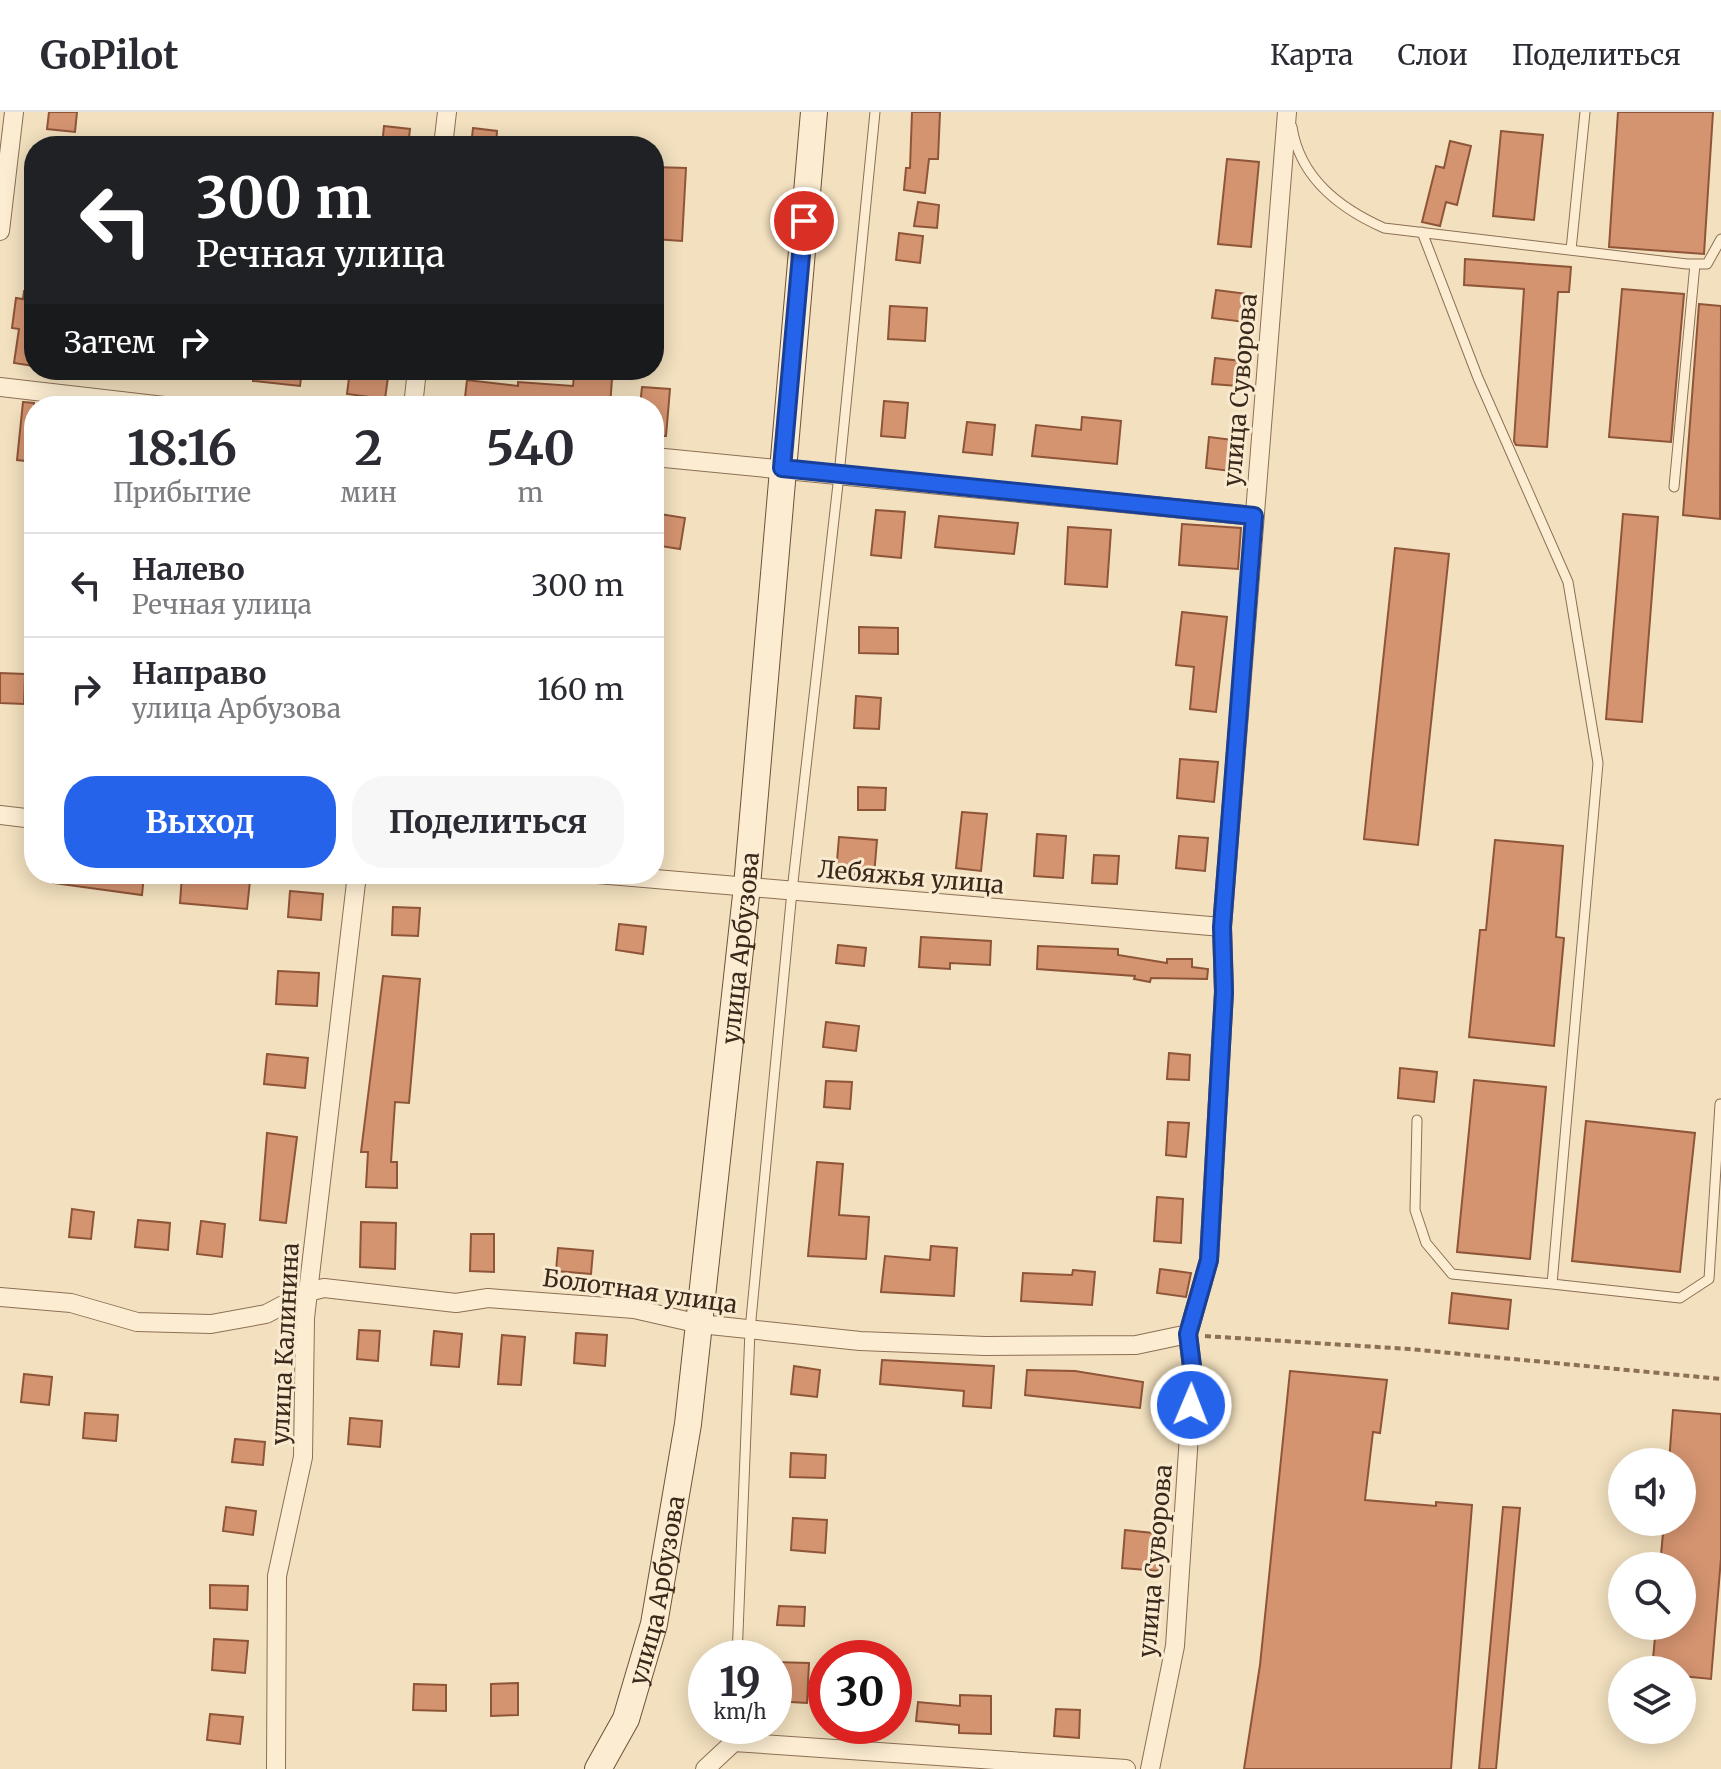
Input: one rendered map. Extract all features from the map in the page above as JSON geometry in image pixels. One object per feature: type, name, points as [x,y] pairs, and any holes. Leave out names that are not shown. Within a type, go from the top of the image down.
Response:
[{"type":"street","points":[[0,231],[14,112]]},
{"type":"street","points":[[444,136],[447,112]]},
{"type":"street","name":"улица Арбузова","points":[[598,1769],[626,1719],[654,1624],[672,1525],[700,1324],[747,886],[814,112]]},
{"type":"street","name":"улица Суворова","points":[[1150,1769],[1175,1646],[1193,1375],[1188,1334],[1209,1260],[1224,992],[1222,927],[1288,112]]},
{"type":"street","points":[[0,387],[78,396]]},
{"type":"street","points":[[664,458],[1254,516]]},
{"type":"street","points":[[0,815],[24,818]]},
{"type":"street","name":"Лебяжья улица","points":[[664,879],[1222,927]]},
{"type":"street","name":"улица Калинина","points":[[276,1769],[277,1576],[303,1457],[308,1292],[356,884]]},
{"type":"street","name":"Болотная улица","points":[[0,1297],[71,1303],[137,1322],[211,1324],[266,1314],[308,1292],[324,1288],[456,1303],[488,1298],[634,1309],[700,1324],[860,1341],[985,1346],[1136,1345],[1188,1334]]},
{"type":"street","points":[[792,1739],[1126,1769]]},
{"type":"street","points":[[705,1769],[726,1744]]},
{"type":"lane","points":[[738,1640],[750,1330],[792,891],[839,475],[875,112]]},
{"type":"lane","points":[[1288,112],[1296,151],[1323,190],[1351,213],[1384,228],[1695,264],[1707,264],[1719,245]]},
{"type":"lane","points":[[1571,250],[1585,112]]},
{"type":"lane","points":[[1422,232],[1478,378],[1568,582],[1598,763],[1552,1284]]},
{"type":"lane","points":[[1674,487],[1695,264]]},
{"type":"lane","points":[[1417,1120],[1415,1210],[1426,1243],[1452,1274],[1680,1298],[1709,1279],[1720,1104]]},
{"type":"path","points":[[1188,1334],[1409,1349],[1721,1379]]},
{"type":"building","points":[[49,112],[77,112],[75,132],[47,129]]},
{"type":"building","points":[[912,112],[940,112],[938,159],[929,159],[925,193],[904,190],[906,168],[910,168]]},
{"type":"building","points":[[1618,112],[1713,112],[1704,254],[1609,247]]},
{"type":"building","points":[[384,126],[410,129],[409,136],[383,136]]},
{"type":"building","points":[[473,128],[497,131],[497,136],[472,136]]},
{"type":"building","points":[[1501,131],[1543,135],[1534,220],[1493,216]]},
{"type":"building","points":[[1450,141],[1471,146],[1457,205],[1446,202],[1440,226],[1422,222],[1436,166],[1444,168]]},
{"type":"building","points":[[1227,159],[1259,162],[1251,247],[1218,244]]},
{"type":"building","points":[[664,167],[686,168],[682,241],[664,240]]},
{"type":"building","points":[[918,202],[939,205],[937,228],[914,226]]},
{"type":"building","points":[[899,233],[923,236],[920,263],[896,260]]},
{"type":"building","points":[[1465,259],[1571,267],[1569,292],[1558,292],[1547,447],[1516,445],[1514,441],[1524,289],[1464,285]]},
{"type":"building","points":[[1622,289],[1684,294],[1671,442],[1609,437]]},
{"type":"building","points":[[1216,290],[1248,294],[1245,322],[1212,318]]},
{"type":"building","points":[[24,291],[24,364],[14,363],[19,329],[12,328],[16,298],[23,299]]},
{"type":"building","points":[[1699,304],[1721,306],[1720,519],[1683,515]]},
{"type":"building","points":[[890,306],[927,308],[925,341],[888,339]]},
{"type":"building","points":[[1215,358],[1241,361],[1238,386],[1212,384]]},
{"type":"building","points":[[253,380],[301,380],[300,386]]},
{"type":"building","points":[[349,380],[388,380],[385,396],[347,394]]},
{"type":"building","points":[[467,380],[518,386],[518,382],[573,386],[574,380],[612,380],[611,396],[465,396]]},
{"type":"building","points":[[642,387],[670,389],[666,436],[664,396],[641,396]]},
{"type":"building","points":[[884,401],[908,403],[905,438],[881,436]]},
{"type":"building","points":[[23,402],[24,402],[24,461],[17,460]]},
{"type":"building","points":[[1082,417],[1121,421],[1117,464],[1032,456],[1036,425],[1081,430]]},
{"type":"building","points":[[967,422],[995,425],[992,455],[963,452]]},
{"type":"building","points":[[1209,437],[1241,441],[1238,472],[1206,468]]},
{"type":"building","points":[[876,510],[905,512],[901,558],[871,555]]},
{"type":"building","points":[[1623,514],[1658,517],[1642,722],[1606,719]]},
{"type":"building","points":[[664,515],[685,518],[680,549],[664,547]]},
{"type":"building","points":[[939,516],[1018,523],[1014,554],[935,547]]},
{"type":"building","points":[[1182,524],[1241,528],[1238,569],[1179,565]]},
{"type":"building","points":[[1068,527],[1111,530],[1107,587],[1065,584]]},
{"type":"building","points":[[1395,548],[1449,554],[1418,845],[1364,839]]},
{"type":"building","points":[[1182,612],[1227,617],[1216,712],[1190,709],[1194,667],[1176,665]]},
{"type":"building","points":[[859,627],[898,628],[898,654],[859,653]]},
{"type":"building","points":[[0,673],[24,674],[24,704],[0,703]]},
{"type":"building","points":[[856,696],[881,698],[879,729],[854,728]]},
{"type":"building","points":[[1180,759],[1218,762],[1214,802],[1177,798]]},
{"type":"building","points":[[858,787],[886,788],[885,810],[858,810]]},
{"type":"building","points":[[962,812],[987,814],[981,871],[956,868]]},
{"type":"building","points":[[1037,834],[1066,836],[1063,878],[1034,876]]},
{"type":"building","points":[[1179,836],[1208,838],[1205,871],[1176,868]]},
{"type":"building","points":[[839,837],[877,840],[874,876],[836,873]]},
{"type":"building","points":[[1495,840],[1563,846],[1556,937],[1564,938],[1554,1046],[1469,1037],[1480,930],[1486,930]]},
{"type":"building","points":[[1094,855],[1119,856],[1117,884],[1092,883]]},
{"type":"building","points":[[60,884],[143,884],[142,895]]},
{"type":"building","points":[[181,884],[250,884],[247,909],[180,903]]},
{"type":"building","points":[[290,891],[323,894],[321,920],[288,917]]},
{"type":"building","points":[[393,907],[420,908],[418,936],[392,935]]},
{"type":"building","points":[[619,924],[646,927],[643,954],[616,950]]},
{"type":"building","points":[[921,937],[991,941],[990,965],[950,963],[950,969],[919,967]]},
{"type":"building","points":[[838,945],[866,948],[864,966],[836,963]]},
{"type":"building","points":[[1038,946],[1118,949],[1118,955],[1167,963],[1167,959],[1192,959],[1192,967],[1208,969],[1207,979],[1151,978],[1150,982],[1134,979],[1135,976],[1037,969]]},
{"type":"building","points":[[278,971],[319,973],[317,1006],[276,1004]]},
{"type":"building","points":[[383,976],[420,979],[409,1103],[395,1102],[391,1162],[397,1162],[397,1188],[366,1187],[368,1152],[361,1152]]},
{"type":"building","points":[[826,1022],[859,1026],[856,1051],[823,1047]]},
{"type":"building","points":[[1169,1053],[1190,1055],[1189,1080],[1167,1079]]},
{"type":"building","points":[[267,1054],[308,1058],[305,1088],[264,1084]]},
{"type":"building","points":[[1400,1068],[1437,1072],[1434,1102],[1398,1098]]},
{"type":"building","points":[[1474,1080],[1546,1087],[1530,1259],[1457,1252]]},
{"type":"building","points":[[826,1081],[852,1082],[850,1109],[824,1107]]},
{"type":"building","points":[[1586,1121],[1695,1133],[1680,1272],[1572,1261]]},
{"type":"building","points":[[1168,1122],[1189,1123],[1186,1157],[1166,1155]]},
{"type":"building","points":[[267,1133],[297,1137],[286,1223],[260,1220]]},
{"type":"building","points":[[817,1162],[843,1164],[839,1215],[869,1217],[866,1259],[808,1256]]},
{"type":"building","points":[[1157,1197],[1183,1199],[1181,1243],[1154,1241]]},
{"type":"building","points":[[72,1209],[94,1212],[91,1239],[69,1237]]},
{"type":"building","points":[[138,1220],[170,1223],[168,1250],[135,1247]]},
{"type":"building","points":[[201,1221],[225,1224],[222,1257],[197,1254]]},
{"type":"building","points":[[361,1222],[396,1223],[395,1269],[360,1267]]},
{"type":"building","points":[[471,1234],[494,1234],[494,1272],[470,1271]]},
{"type":"building","points":[[931,1246],[957,1248],[954,1296],[881,1292],[885,1256],[930,1260]]},
{"type":"building","points":[[558,1248],[593,1251],[591,1274],[556,1271]]},
{"type":"building","points":[[1160,1269],[1191,1273],[1186,1297],[1157,1293]]},
{"type":"building","points":[[1073,1270],[1095,1272],[1092,1305],[1021,1301],[1023,1273],[1072,1275]]},
{"type":"building","points":[[1452,1293],[1511,1300],[1508,1329],[1449,1323]]},
{"type":"building","points":[[359,1330],[380,1331],[378,1361],[357,1359]]},
{"type":"building","points":[[434,1331],[462,1334],[459,1367],[431,1365]]},
{"type":"building","points":[[576,1333],[607,1335],[605,1366],[574,1363]]},
{"type":"building","points":[[502,1335],[525,1337],[521,1385],[498,1384]]},
{"type":"building","points":[[882,1360],[994,1366],[991,1408],[963,1406],[964,1391],[880,1384]]},
{"type":"building","points":[[794,1366],[820,1370],[817,1397],[791,1394]]},
{"type":"building","points":[[1027,1370],[1075,1371],[1143,1382],[1140,1408],[1025,1395]]},
{"type":"building","points":[[1290,1371],[1387,1380],[1380,1433],[1373,1432],[1365,1500],[1436,1506],[1436,1502],[1472,1505],[1451,1769],[1244,1769],[1260,1665]]},
{"type":"building","points":[[24,1374],[52,1377],[49,1405],[21,1402]]},
{"type":"building","points":[[1673,1410],[1721,1414],[1721,1558],[1711,1679],[1696,1677],[1696,1656],[1653,1656],[1655,1640],[1696,1640],[1696,1552],[1661,1552],[1663,1536],[1696,1536],[1696,1448],[1670,1448]]},
{"type":"building","points":[[85,1413],[118,1415],[116,1441],[83,1438]]},
{"type":"building","points":[[350,1418],[382,1421],[380,1447],[348,1444]]},
{"type":"building","points":[[235,1439],[265,1442],[263,1465],[232,1462]]},
{"type":"building","points":[[791,1453],[826,1455],[825,1478],[790,1477]]},
{"type":"building","points":[[226,1507],[256,1511],[253,1535],[223,1531]]},
{"type":"building","points":[[1503,1507],[1520,1508],[1496,1769],[1479,1769]]},
{"type":"building","points":[[793,1518],[827,1520],[825,1553],[791,1550]]},
{"type":"building","points":[[1125,1530],[1162,1534],[1159,1571],[1122,1568]]},
{"type":"building","points":[[210,1585],[248,1586],[247,1610],[210,1608]]},
{"type":"building","points":[[779,1606],[805,1607],[804,1626],[777,1625]]},
{"type":"building","points":[[214,1639],[248,1641],[245,1673],[212,1670]]},
{"type":"building","points":[[792,1663],[808,1663],[807,1703],[792,1702]]},
{"type":"building","points":[[518,1683],[518,1715],[491,1716],[491,1684]]},
{"type":"building","points":[[414,1684],[446,1685],[446,1711],[413,1710]]},
{"type":"building","points":[[960,1695],[991,1696],[991,1734],[959,1733],[959,1725],[916,1721],[918,1702],[960,1706]]},
{"type":"building","points":[[1056,1709],[1080,1710],[1079,1738],[1054,1736]]},
{"type":"building","points":[[210,1714],[243,1717],[240,1744],[207,1740]]},
{"type":"route","points":[[804,221],[782,468],[1254,516],[1222,927],[1224,992],[1209,1260],[1188,1334],[1193,1375],[1191,1405]]}]
